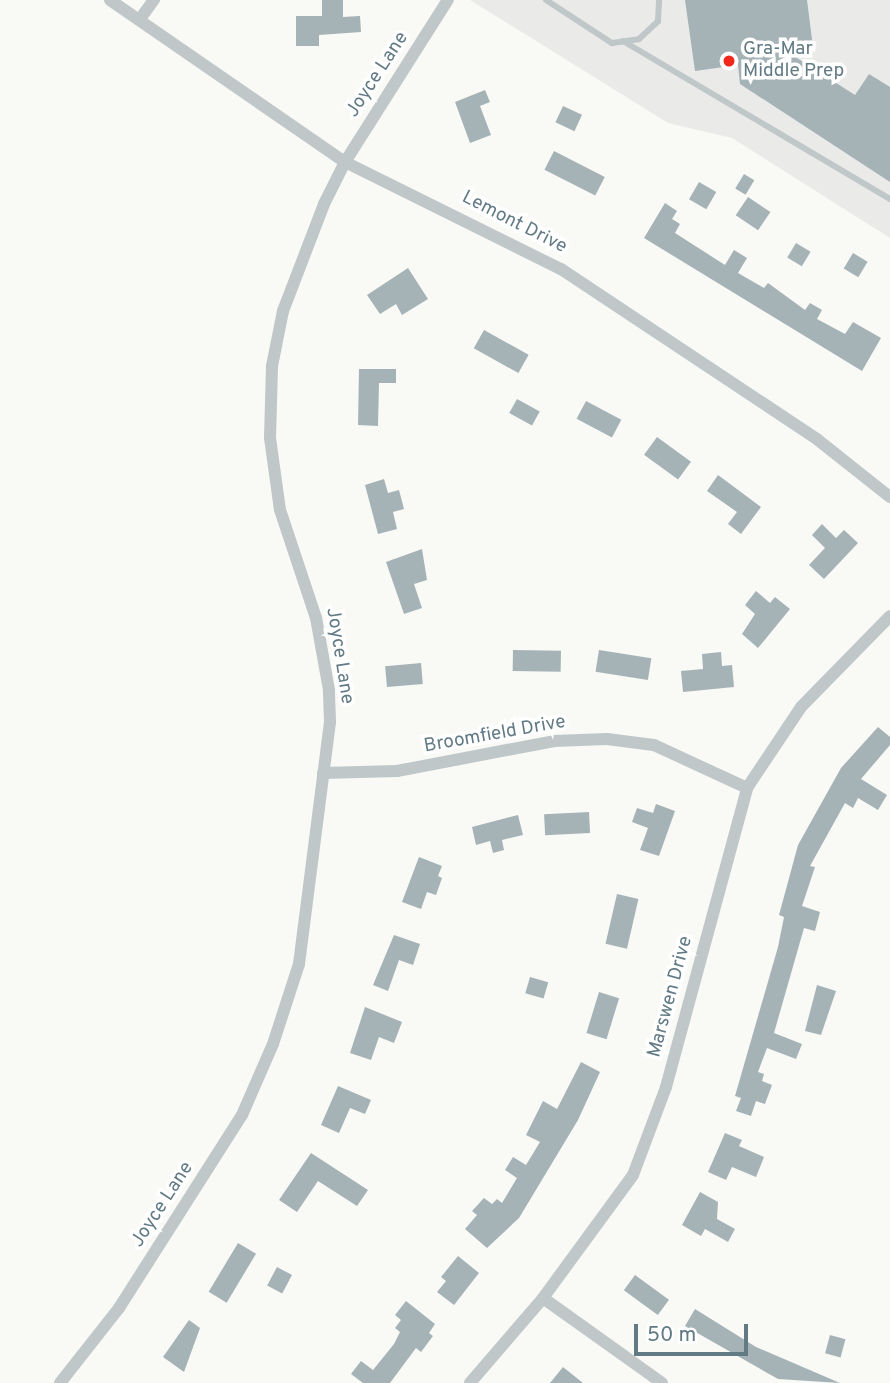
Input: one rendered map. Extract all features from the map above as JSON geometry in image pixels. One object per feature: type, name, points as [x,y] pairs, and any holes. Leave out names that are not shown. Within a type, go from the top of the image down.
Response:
[{"type":"street","name":"Lemont Drive","points":[[110,0],[345,162],[561,269],[818,440],[890,497]]},
{"type":"street","points":[[140,19],[154,0]]},
{"type":"street","name":"Joyce Lane","points":[[60,1383],[119,1308],[242,1115],[273,1044],[299,964],[323,773],[329,690],[316,618],[280,509],[270,438],[272,366],[301,258],[345,162],[448,0]]},
{"type":"street","name":"Marswen Drive","points":[[470,1383],[543,1298],[633,1175],[650,1133],[747,788],[801,707],[890,616]]},
{"type":"street","name":"Broomfield Drive","points":[[323,773],[397,771],[554,741],[607,739],[654,745],[747,788]]},
{"type":"street","points":[[543,1298],[662,1383]]},
{"type":"lane","points":[[546,0],[612,43],[639,39],[658,21],[659,0]]},
{"type":"lane","points":[[623,41],[890,200]]},
{"type":"shaded area","name":"Gra-Mar Middle Prep","points":[[470,0],[890,0],[890,238],[732,138],[668,123]]},
{"type":"building","points":[[322,0],[343,0],[343,17],[360,16],[361,32],[319,35],[319,46],[296,46],[296,16],[322,16]]},
{"type":"building","points":[[685,0],[807,0],[813,47],[786,51],[855,95],[869,74],[890,87],[890,182],[740,84],[738,65],[695,71]]},
{"type":"building","points":[[485,90],[490,102],[480,106],[491,135],[470,143],[455,102]]},
{"type":"building","points":[[563,106],[582,115],[574,131],[555,122]]},
{"type":"building","points":[[554,151],[605,177],[595,196],[544,170]]},
{"type":"building","points":[[744,174],[754,180],[746,195],[735,189]]},
{"type":"building","points":[[699,182],[716,192],[706,209],[689,199]]},
{"type":"building","points":[[748,197],[770,212],[758,230],[736,215]]},
{"type":"building","points":[[665,203],[677,211],[672,219],[680,224],[675,233],[725,265],[734,250],[747,258],[738,273],[764,288],[768,283],[805,310],[810,303],[822,310],[817,319],[845,334],[853,322],[881,338],[862,371],[644,238]]},
{"type":"building","points":[[796,243],[811,252],[802,266],[787,258]]},
{"type":"building","points":[[853,253],[868,262],[858,277],[844,268]]},
{"type":"building","points":[[408,268],[428,299],[402,315],[396,304],[380,314],[367,295]]},
{"type":"building","points":[[484,330],[529,355],[518,373],[474,348]]},
{"type":"building","points":[[359,369],[396,369],[396,383],[379,383],[378,426],[358,425]]},
{"type":"building","points":[[517,399],[540,412],[532,426],[509,413]]},
{"type":"building","points":[[586,401],[621,420],[612,437],[577,419]]},
{"type":"building","points":[[657,437],[691,462],[678,479],[644,455]]},
{"type":"building","points":[[718,475],[761,507],[741,534],[728,524],[737,512],[707,491]]},
{"type":"building","points":[[384,479],[388,493],[399,490],[404,509],[393,512],[397,529],[378,534],[365,485]]},
{"type":"building","points":[[822,524],[836,538],[844,530],[858,543],[824,579],[809,565],[825,548],[812,535]]},
{"type":"building","points":[[422,549],[427,580],[414,584],[422,608],[404,614],[386,562]]},
{"type":"building","points":[[756,591],[770,603],[775,597],[790,609],[758,648],[742,634],[755,614],[745,605]]},
{"type":"building","points":[[513,650],[561,651],[561,672],[513,671]]},
{"type":"building","points":[[599,650],[651,658],[648,680],[596,672]]},
{"type":"building","points":[[721,652],[722,666],[732,665],[734,687],[683,692],[681,671],[703,669],[702,654]]},
{"type":"building","points":[[421,663],[423,684],[387,687],[385,666]]},
{"type":"building","points":[[878,727],[890,737],[890,745],[861,779],[887,795],[878,810],[858,798],[853,808],[845,803],[810,866],[815,867],[802,906],[820,912],[815,931],[804,928],[774,1033],[802,1044],[796,1059],[767,1048],[758,1072],[764,1074],[762,1081],[772,1085],[765,1104],[756,1101],[751,1116],[736,1111],[741,1098],[735,1096],[778,947],[784,917],[779,915],[798,845],[841,768]]},
{"type":"building","points":[[656,804],[675,811],[659,856],[640,850],[648,828],[632,822],[637,808],[653,813]]},
{"type":"building","points":[[589,812],[590,833],[545,835],[544,814]]},
{"type":"building","points":[[518,815],[523,835],[502,840],[504,850],[493,853],[490,841],[476,845],[472,827]]},
{"type":"building","points":[[419,857],[442,866],[438,876],[442,878],[436,895],[427,892],[421,909],[402,902]]},
{"type":"building","points":[[617,894],[638,899],[627,949],[606,944]]},
{"type":"building","points":[[394,935],[420,944],[413,965],[399,960],[388,991],[373,985]]},
{"type":"building","points":[[530,977],[548,982],[544,999],[525,993]]},
{"type":"building","points":[[817,985],[836,991],[821,1035],[805,1031]]},
{"type":"building","points":[[599,992],[619,998],[607,1039],[586,1033]]},
{"type":"building","points":[[365,1007],[402,1022],[394,1043],[379,1037],[371,1060],[350,1053]]},
{"type":"building","points":[[581,1062],[600,1072],[578,1120],[519,1218],[487,1248],[465,1229],[477,1215],[472,1211],[484,1198],[492,1204],[497,1199],[502,1203],[517,1178],[505,1170],[513,1157],[526,1165],[540,1142],[526,1135],[543,1101],[557,1109]]},
{"type":"building","points":[[338,1086],[371,1100],[365,1114],[350,1108],[339,1133],[321,1125]]},
{"type":"building","points":[[725,1133],[742,1140],[739,1146],[764,1157],[756,1177],[732,1167],[726,1180],[708,1172]]},
{"type":"building","points":[[311,1153],[368,1190],[357,1206],[318,1181],[297,1212],[279,1200]]},
{"type":"building","points":[[700,1192],[718,1202],[717,1219],[735,1229],[728,1242],[705,1229],[701,1236],[682,1225]]},
{"type":"building","points":[[238,1243],[256,1254],[227,1303],[209,1292]]},
{"type":"building","points":[[458,1256],[479,1273],[454,1305],[437,1292],[446,1281],[441,1277]]},
{"type":"building","points":[[277,1267],[292,1275],[282,1294],[267,1286]]},
{"type":"building","points":[[635,1275],[669,1300],[658,1315],[624,1290]]},
{"type":"building","points":[[406,1301],[435,1324],[429,1333],[433,1336],[421,1352],[416,1348],[390,1383],[363,1383],[351,1374],[361,1361],[373,1370],[394,1344],[400,1332],[395,1328],[401,1320],[395,1315]]},
{"type":"building","points":[[695,1309],[756,1347],[840,1383],[778,1379],[685,1326]]},
{"type":"building","points":[[189,1320],[200,1328],[184,1372],[163,1357]]},
{"type":"building","points":[[830,1335],[845,1339],[841,1357],[825,1353]]},
{"type":"building","points":[[563,1367],[583,1383],[550,1383]]},
{"type":"place","name":"Gra-Mar Middle Prep","points":[[729,61]]}]
